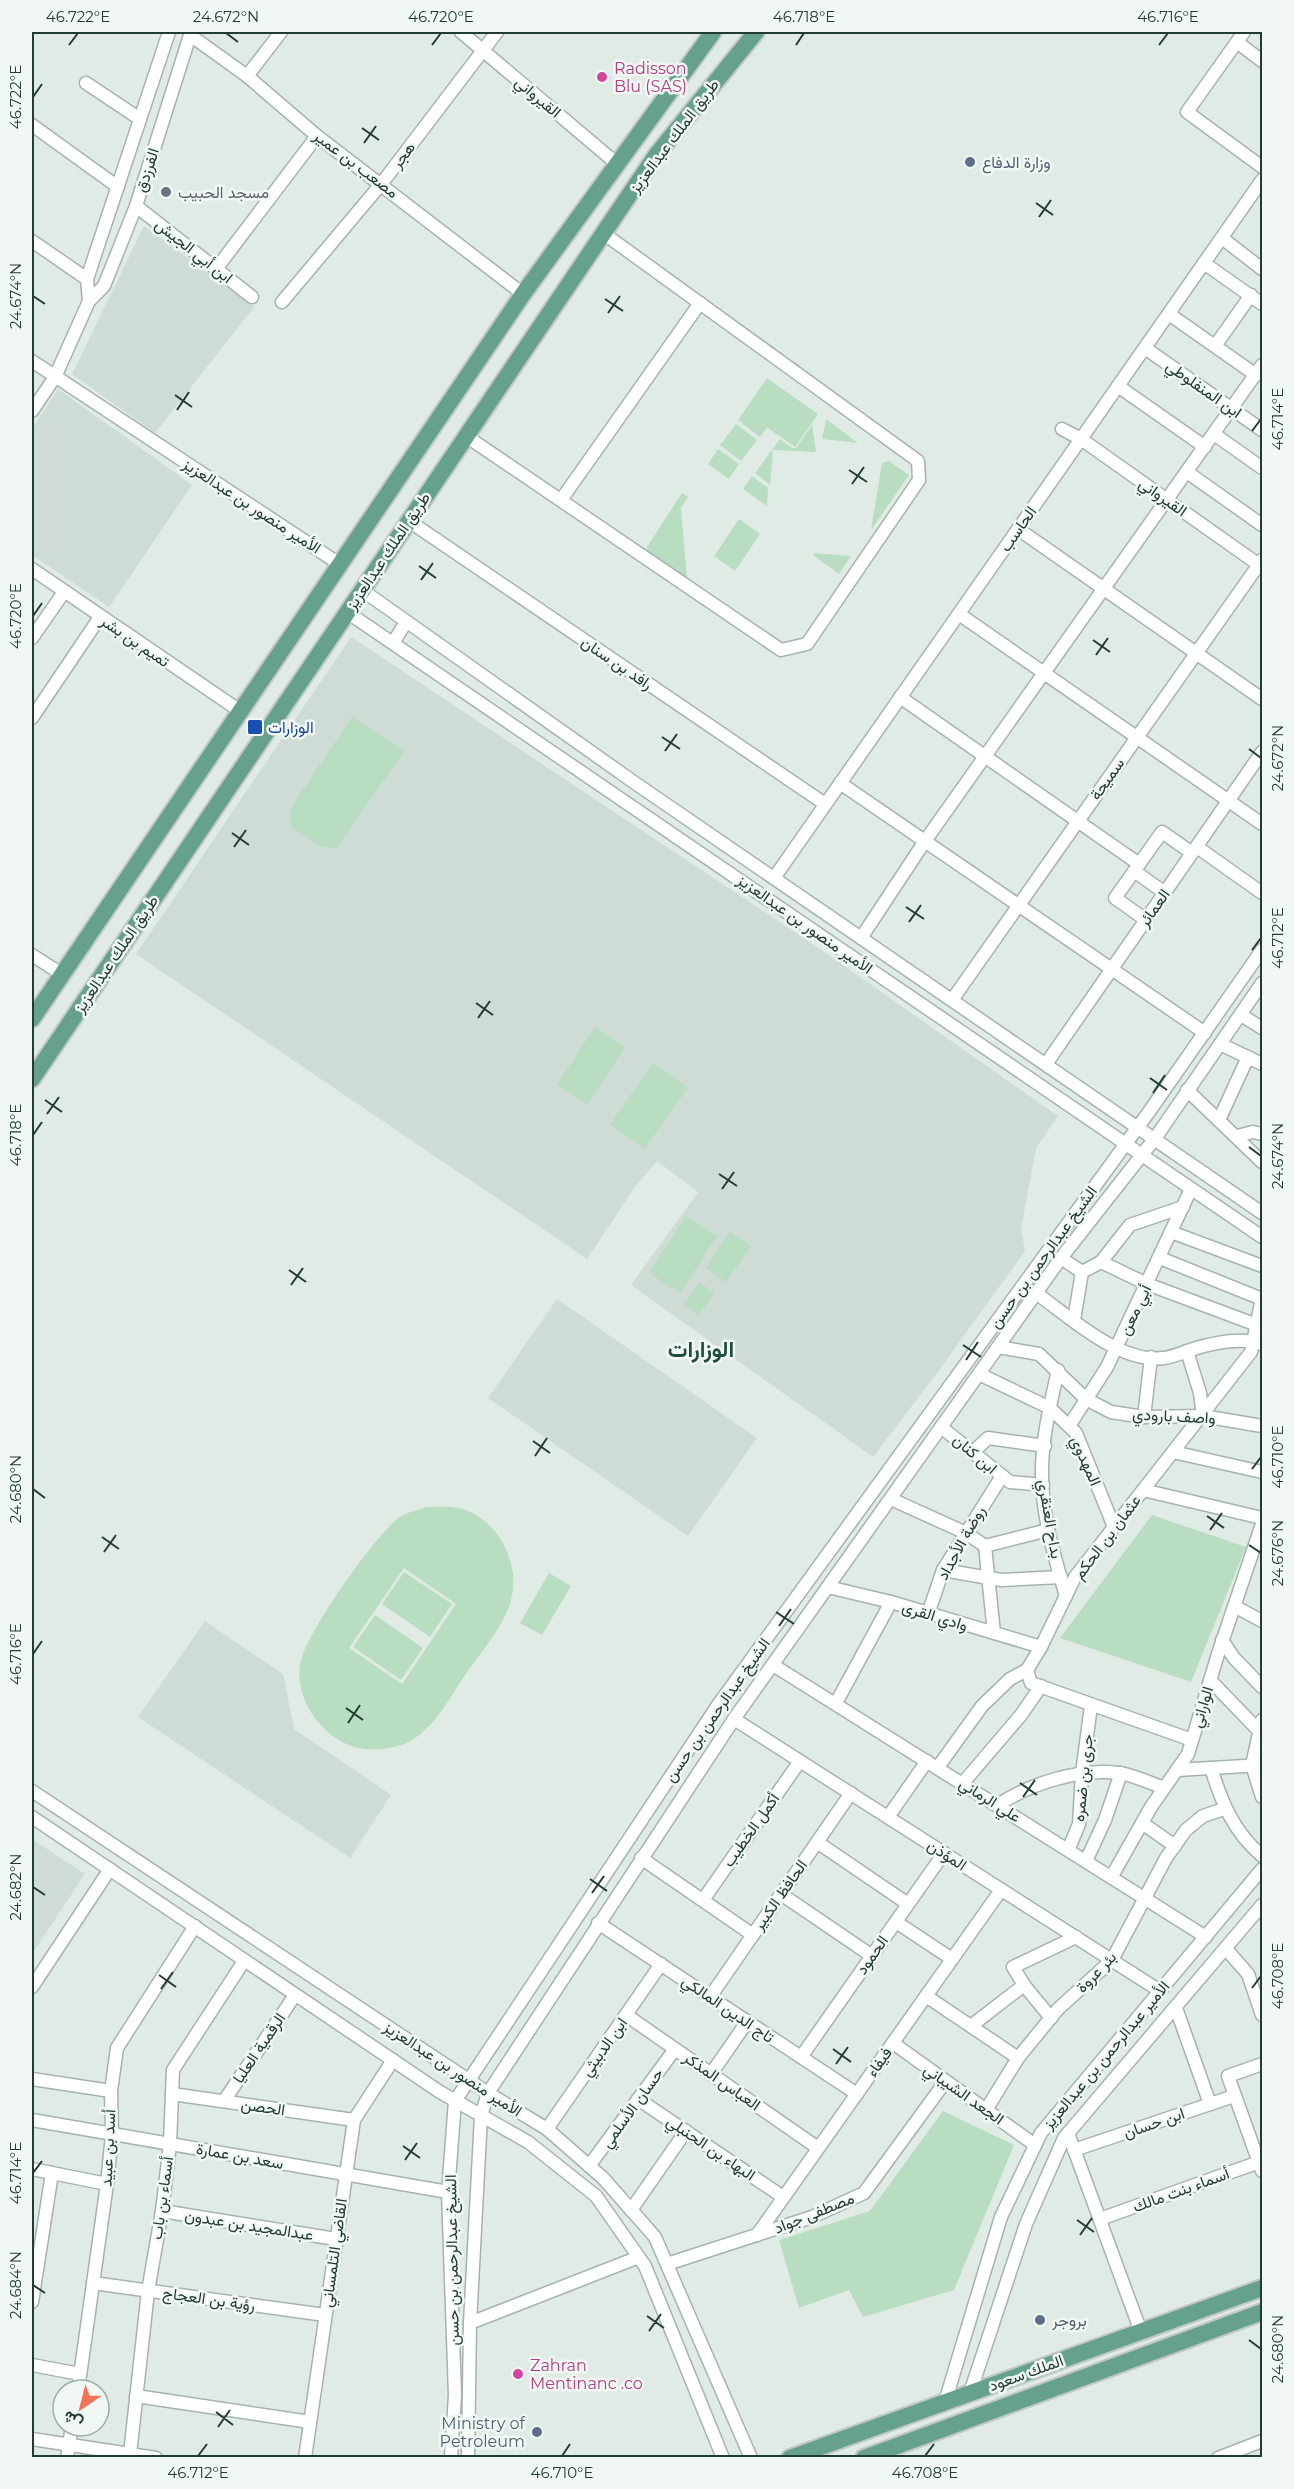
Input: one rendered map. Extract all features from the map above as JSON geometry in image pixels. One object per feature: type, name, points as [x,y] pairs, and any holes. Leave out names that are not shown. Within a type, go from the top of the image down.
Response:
[{"type":"main road","name":"طريق الملك عبدالعزيز","points":[[32,1019],[60,973],[341,565],[523,294],[713,32]]},
{"type":"main road","name":"طريق الملك عبدالعزيز","points":[[32,1079],[657,154],[756,32]]},
{"type":"main road","name":"الملك سعود","points":[[790,2457],[1263,2288]]},
{"type":"main road","name":"الملك سعود","points":[[864,2457],[1263,2312]]},
{"type":"street","name":"الفرزدق","points":[[89,301],[87,279],[169,32]]},
{"type":"street","points":[[247,76],[281,32]]},
{"type":"street","name":"القيرواني","points":[[460,32],[616,163]]},
{"type":"street","name":"هجر","points":[[282,302],[382,183],[497,32]]},
{"type":"street","name":"الفرزدق","points":[[32,411],[55,377],[89,301],[104,286],[136,206],[191,33]]},
{"type":"street","name":"مصعب بن عمير","points":[[191,33],[247,76],[317,136],[382,183],[523,294]]},
{"type":"street","points":[[1263,61],[1241,37],[1186,112],[1263,167]]},
{"type":"street","points":[[86,83],[140,119]]},
{"type":"street","points":[[32,125],[118,188]]},
{"type":"street","points":[[216,268],[317,136]]},
{"type":"street","name":"الحاسب","points":[[774,878],[1263,180]]},
{"type":"street","name":"ابن أبي الجيش","points":[[136,206],[252,297]]},
{"type":"street","points":[[466,436],[781,650],[807,644],[919,480],[918,461],[603,233]]},
{"type":"street","points":[[1222,238],[1263,269]]},
{"type":"street","points":[[32,241],[87,279]]},
{"type":"street","points":[[1204,263],[1263,304]]},
{"type":"street","points":[[1215,346],[1251,295]]},
{"type":"street","points":[[561,501],[700,303]]},
{"type":"street","points":[[861,938],[985,756],[1259,370],[1215,346],[1169,314]]},
{"type":"street","name":"ابن المنفلوطي","points":[[1144,348],[1263,430]]},
{"type":"street","points":[[32,361],[55,377]]},
{"type":"street","name":"الأمير منصور بن عبدالعزيز","points":[[55,377],[341,565]]},
{"type":"street","points":[[1118,386],[1205,447]]},
{"type":"street","name":"القيرواني","points":[[1062,429],[1081,439],[1261,564]]},
{"type":"street","points":[[1214,434],[1263,468]]},
{"type":"street","points":[[1187,472],[1263,525]]},
{"type":"street","name":"رافد بن سنان","points":[[408,521],[825,804]]},
{"type":"street","points":[[1018,530],[1263,699]]},
{"type":"street","name":"سميحة","points":[[952,1000],[1261,564]]},
{"type":"street","name":"تميم بن بشر","points":[[32,569],[240,711]]},
{"type":"street","name":"الأمير منصور بن عبدالعزيز","points":[[362,590],[774,878],[1136,1126],[1156,1137],[1263,1213]]},
{"type":"street","points":[[32,638],[64,592]]},
{"type":"street","name":"الأمير منصور بن عبدالعزيز","points":[[347,612],[643,812],[1124,1145],[1263,1237]]},
{"type":"street","points":[[959,614],[1263,824]]},
{"type":"street","points":[[32,718],[100,617]]},
{"type":"street","points":[[393,643],[406,622]]},
{"type":"street","points":[[900,697],[1077,821],[1165,893]]},
{"type":"street","name":"العمائر","points":[[1046,1064],[1263,752]]},
{"type":"street","points":[[840,783],[1204,1032]]},
{"type":"street","points":[[1146,920],[1115,898],[1162,832],[1263,893]]},
{"type":"street","name":"الشيخ عبدالرحمن بن حسن","points":[[452,2457],[455,2395],[448,2192],[455,2101],[718,1705],[1263,950]]},
{"type":"street","points":[[32,955],[60,973]]},
{"type":"street","name":"الشيخ عبدالرحمن بن حسن","points":[[468,2457],[470,2323],[481,2116],[488,2093],[734,1719],[1061,1258],[1156,1137],[1263,983]]},
{"type":"street","points":[[1241,1015],[1263,1028]]},
{"type":"street","points":[[1220,1044],[1263,1064]]},
{"type":"street","points":[[1219,1120],[1248,1057]]},
{"type":"street","points":[[1187,1090],[1263,1162]]},
{"type":"street","points":[[1237,1137],[1253,1132],[1263,1134]]},
{"type":"street","name":"أبي معن","points":[[1069,1426],[1116,1350],[1191,1189]]},
{"type":"street","points":[[1082,1272],[1101,1262],[1130,1225],[1183,1207]]},
{"type":"street","points":[[1171,1232],[1263,1266]]},
{"type":"street","points":[[1061,1258],[1082,1272]]},
{"type":"street","points":[[1160,1258],[1262,1298]]},
{"type":"street","points":[[1101,1262],[1147,1284],[1260,1325]]},
{"type":"street","points":[[1074,1320],[1082,1272]]},
{"type":"street","points":[[1036,1293],[1116,1350],[1164,1359],[1208,1344],[1258,1343]]},
{"type":"street","name":"عثمان بن الحكم","points":[[888,1817],[982,1706],[1011,1679],[1027,1670],[1041,1647],[1075,1577],[1258,1343],[1262,1298]]},
{"type":"street","name":"واصف بارودي","points":[[998,1347],[1039,1354],[1086,1399],[1111,1412],[1143,1417],[1203,1416],[1263,1426]]},
{"type":"street","points":[[1187,1351],[1200,1393],[1203,1416]]},
{"type":"street","points":[[1143,1417],[1151,1357]]},
{"type":"street","name":"بداح العنقري","points":[[1058,1370],[1050,1408],[1042,1470],[1048,1530],[1066,1596]]},
{"type":"street","name":"المهدوي","points":[[979,1374],[1050,1408],[1076,1433],[1114,1527]]},
{"type":"street","name":"ابن كنان","points":[[942,1427],[1010,1482],[1043,1485]]},
{"type":"street","points":[[973,1452],[987,1438],[1045,1446]]},
{"type":"street","points":[[1173,1452],[1263,1472]]},
{"type":"street","name":"روضة الأجداد","points":[[928,1614],[943,1570],[1002,1476]]},
{"type":"street","points":[[1143,1490],[1263,1518]]},
{"type":"street","points":[[891,1498],[966,1533],[985,1546],[1048,1530]]},
{"type":"street","name":"الواراني","points":[[1112,1876],[1142,1823],[1188,1755],[1222,1640],[1263,1524]]},
{"type":"street","points":[[985,1546],[993,1633]]},
{"type":"street","points":[[943,1570],[1001,1580],[1061,1577]]},
{"type":"street","name":"وادي القرى","points":[[828,1587],[891,1602],[1041,1647]]},
{"type":"street","points":[[836,1703],[891,1602]]},
{"type":"street","points":[[1234,1606],[1263,1621]]},
{"type":"street","points":[[1222,1640],[1234,1658],[1263,1687]]},
{"type":"street","name":"علي الرماني","points":[[773,1665],[1069,1848],[1206,1936]]},
{"type":"street","points":[[1027,1670],[1031,1683],[1192,1740]]},
{"type":"street","points":[[1210,1680],[1262,1729],[1257,1765],[1263,1797]]},
{"type":"street","points":[[963,1783],[1022,1715],[1041,1686]]},
{"type":"street","name":"جرى بن ضمره","points":[[1069,1848],[1079,1824],[1082,1773],[1091,1706]]},
{"type":"street","name":"المؤذن","points":[[734,1719],[1160,1991]]},
{"type":"street","name":"أكمل الخطيب","points":[[703,1900],[800,1761]]},
{"type":"street","points":[[1177,1770],[1257,1765]]},
{"type":"street","points":[[1211,1768],[1224,1809],[1253,1848],[1263,1856]]},
{"type":"street","points":[[998,1805],[1016,1793],[1082,1773],[1120,1773],[1164,1788]]},
{"type":"street","points":[[1086,1860],[1105,1820],[1120,1773]]},
{"type":"street","name":"الأمير منصور بن عبدالعزيز","points":[[32,1791],[488,2093],[547,2129],[589,2166],[655,2237],[751,2457]]},
{"type":"street","name":"الحافظ الكبير","points":[[710,1997],[851,1793]]},
{"type":"street","points":[[659,1794],[676,1805]]},
{"type":"street","name":"بئر عروة","points":[[986,2110],[1018,2058],[1051,2018],[1112,1960],[1175,1845],[1186,1830],[1203,1816],[1224,1809]]},
{"type":"street","name":"الأمير منصور بن عبدالعزيز","points":[[32,1817],[455,2101],[528,2142],[596,2196],[645,2266],[723,2457]]},
{"type":"street","points":[[1142,1823],[1175,1845]]},
{"type":"street","points":[[817,1842],[908,1904]]},
{"type":"street","name":"الحمود","points":[[801,2057],[944,1853]]},
{"type":"street","points":[[641,1858],[753,1935]]},
{"type":"street","points":[[32,1987],[110,1869]]},
{"type":"street","name":"الأمير عبدالرحمن بن عبدالعزيز","points":[[945,2402],[1001,2217],[1041,2133],[1263,1869]]},
{"type":"street","name":"فيفاء","points":[[757,2235],[1001,1890]]},
{"type":"street","points":[[781,1894],[872,1956]]},
{"type":"street","name":"الأمير عبدالرحمن بن عبدالعزيز","points":[[970,2393],[1026,2224],[1068,2133],[1263,1905]]},
{"type":"street","points":[[896,1922],[952,1959]]},
{"type":"street","name":"تاج الدين المالكي","points":[[598,1923],[857,2094]]},
{"type":"street","name":"أسد بن عبيد","points":[[80,2378],[107,2184],[112,2135],[111,2091],[117,2048],[195,1926]]},
{"type":"street","points":[[1051,2018],[1024,1985],[1013,1967],[1076,1937]]},
{"type":"street","points":[[1226,1949],[1248,1974],[1263,2014]]},
{"type":"street","name":"أسماء بن باب","points":[[130,2454],[148,2291],[162,2211],[170,2144],[173,2070],[244,1961]]},
{"type":"street","name":"ابن الدبيثي","points":[[547,2129],[661,1964]]},
{"type":"street","points":[[971,2026],[1024,1985]]},
{"type":"street","name":"الرقمية العليا","points":[[224,2101],[295,1995]]},
{"type":"street","points":[[926,1996],[1018,2058]]},
{"type":"street","points":[[1176,2008],[1210,2104]]},
{"type":"street","name":"العباس المذكر","points":[[626,2015],[818,2148]]},
{"type":"street","points":[[711,2074],[747,2022]]},
{"type":"street","name":"الجعد الشيباني","points":[[893,2043],[1035,2145]]},
{"type":"street","name":"حسان الأسلمي","points":[[589,2166],[675,2049]]},
{"type":"street","points":[[1110,2052],[1126,2066]]},
{"type":"street","name":"القاضي التلمساني","points":[[305,2457],[354,2120],[393,2060]]},
{"type":"street","points":[[1262,2165],[1228,2076],[1263,2064]]},
{"type":"street","points":[[32,2079],[111,2091]]},
{"type":"street","name":"مصطفى جواد","points":[[667,2264],[812,2217],[864,2193],[945,2082]]},
{"type":"street","name":"الحصن","points":[[172,2094],[354,2120]]},
{"type":"street","name":"ابن حسان","points":[[1074,2150],[1234,2096]]},
{"type":"street","name":"البهاء بن الحنبلي","points":[[638,2099],[783,2197]]},
{"type":"street","name":"سعد بن عمارة","points":[[32,2121],[448,2192]]},
{"type":"street","points":[[631,2210],[686,2132]]},
{"type":"street","points":[[1068,2133],[1141,2332]]},
{"type":"street","name":"أسماء بنت مالك","points":[[1100,2219],[1262,2165]]},
{"type":"street","points":[[32,2169],[107,2184]]},
{"type":"street","points":[[32,2302],[33,2279],[52,2173]]},
{"type":"street","name":"عبدالمجيد بن عبدون","points":[[162,2211],[336,2239]]},
{"type":"street","points":[[470,2323],[639,2257]]},
{"type":"street","name":"رؤية بن العجاج","points":[[93,2283],[325,2315]]},
{"type":"street","points":[[962,2349],[969,2359],[979,2358],[982,2354]]},
{"type":"street","points":[[32,2366],[80,2374]]},
{"type":"street","points":[[136,2396],[310,2422]]},
{"type":"street","points":[[67,2457],[70,2438]]},
{"type":"street","points":[[32,2439],[156,2457]]},
{"type":"street","points":[[1221,2457],[1263,2441]]},
{"type":"shaded area","points":[[144,226],[254,307],[155,433],[72,374]]},
{"type":"shaded area","points":[[58,389],[192,485],[109,607],[32,555],[32,429]]},
{"type":"shaded area","points":[[351,637],[813,944],[1058,1116],[1036,1148],[1021,1229],[1025,1251],[873,1457],[631,1285],[698,1192],[657,1161],[634,1188],[587,1259],[136,954]]},
{"type":"shaded area","points":[[557,1299],[757,1438],[688,1536],[488,1398]]},
{"type":"shaded area","points":[[205,1621],[283,1674],[294,1729],[391,1795],[350,1858],[138,1717]]},
{"type":"shaded area","points":[[32,1839],[85,1874],[32,1954]]},
{"type":"green space","points":[[767,378],[818,414],[795,447],[755,419],[767,428],[760,437],[738,420]]},
{"type":"green space","points":[[826,419],[858,443],[822,439]]},
{"type":"green space","points":[[736,424],[757,440],[741,461],[720,445]]},
{"type":"green space","points":[[812,425],[816,452],[772,450],[780,439],[792,448],[796,448]]},
{"type":"green space","points":[[718,449],[739,464],[729,479],[708,464]]},
{"type":"green space","points":[[771,451],[773,452],[770,485],[755,473]]},
{"type":"green space","points":[[889,461],[909,475],[871,530],[882,463]]},
{"type":"green space","points":[[752,476],[768,488],[767,506],[743,489]]},
{"type":"green space","points":[[682,493],[688,497],[681,508],[687,579],[648,554],[647,547]]},
{"type":"green space","points":[[739,519],[760,534],[735,571],[714,556]]},
{"type":"green space","points":[[814,553],[851,556],[839,574],[813,555]]},
{"type":"green space","points":[[352,717],[404,751],[336,849],[319,846],[291,827],[290,809]]},
{"type":"green space","points":[[595,1027],[625,1047],[587,1105],[557,1085]]},
{"type":"green space","points":[[653,1063],[688,1088],[644,1149],[610,1124]]},
{"type":"green space","points":[[686,1216],[717,1236],[680,1293],[649,1273]]},
{"type":"green space","points":[[730,1232],[751,1246],[726,1282],[706,1268]]},
{"type":"green space","points":[[699,1282],[714,1293],[699,1315],[684,1304]]},
{"type":"green space","points":[[426,1507],[453,1507],[467,1511],[491,1527],[507,1552],[512,1567],[512,1596],[509,1607],[498,1628],[430,1726],[415,1738],[396,1747],[373,1750],[358,1748],[332,1735],[312,1713],[300,1686],[299,1671],[302,1657],[330,1605],[373,1545],[397,1519]],"holes":[[[404,1568],[456,1604],[402,1684],[349,1648]]]},
{"type":"green space","points":[[1152,1515],[1246,1547],[1191,1682],[1060,1638]]},
{"type":"green space","points":[[404,1572],[452,1604],[430,1637],[382,1604]]},
{"type":"green space","points":[[549,1573],[571,1586],[542,1635],[520,1623]]},
{"type":"green space","points":[[375,1615],[423,1648],[401,1680],[353,1647]]},
{"type":"green space","points":[[943,2111],[1014,2145],[954,2290],[863,2317],[849,2290],[799,2308],[779,2240],[870,2211]]},
{"type":"place","name":"Radisson Blu (SAS)","points":[[602,77]]},
{"type":"place","name":"وزارة الدفاع","points":[[970,162]]},
{"type":"place","name":"مسجد الحبيب","points":[[166,192]]},
{"type":"place","name":"الوزارات","points":[[255,727]]},
{"type":"place","name":"بروجر","points":[[1040,2320]]},
{"type":"place","name":"Zahran Mentinanc .co","points":[[518,2374]]},
{"type":"place","name":"Ministry of Petroleum","points":[[537,2432]]},
{"type":"district","name":"الوزارات","points":[[701,1349]]}]
